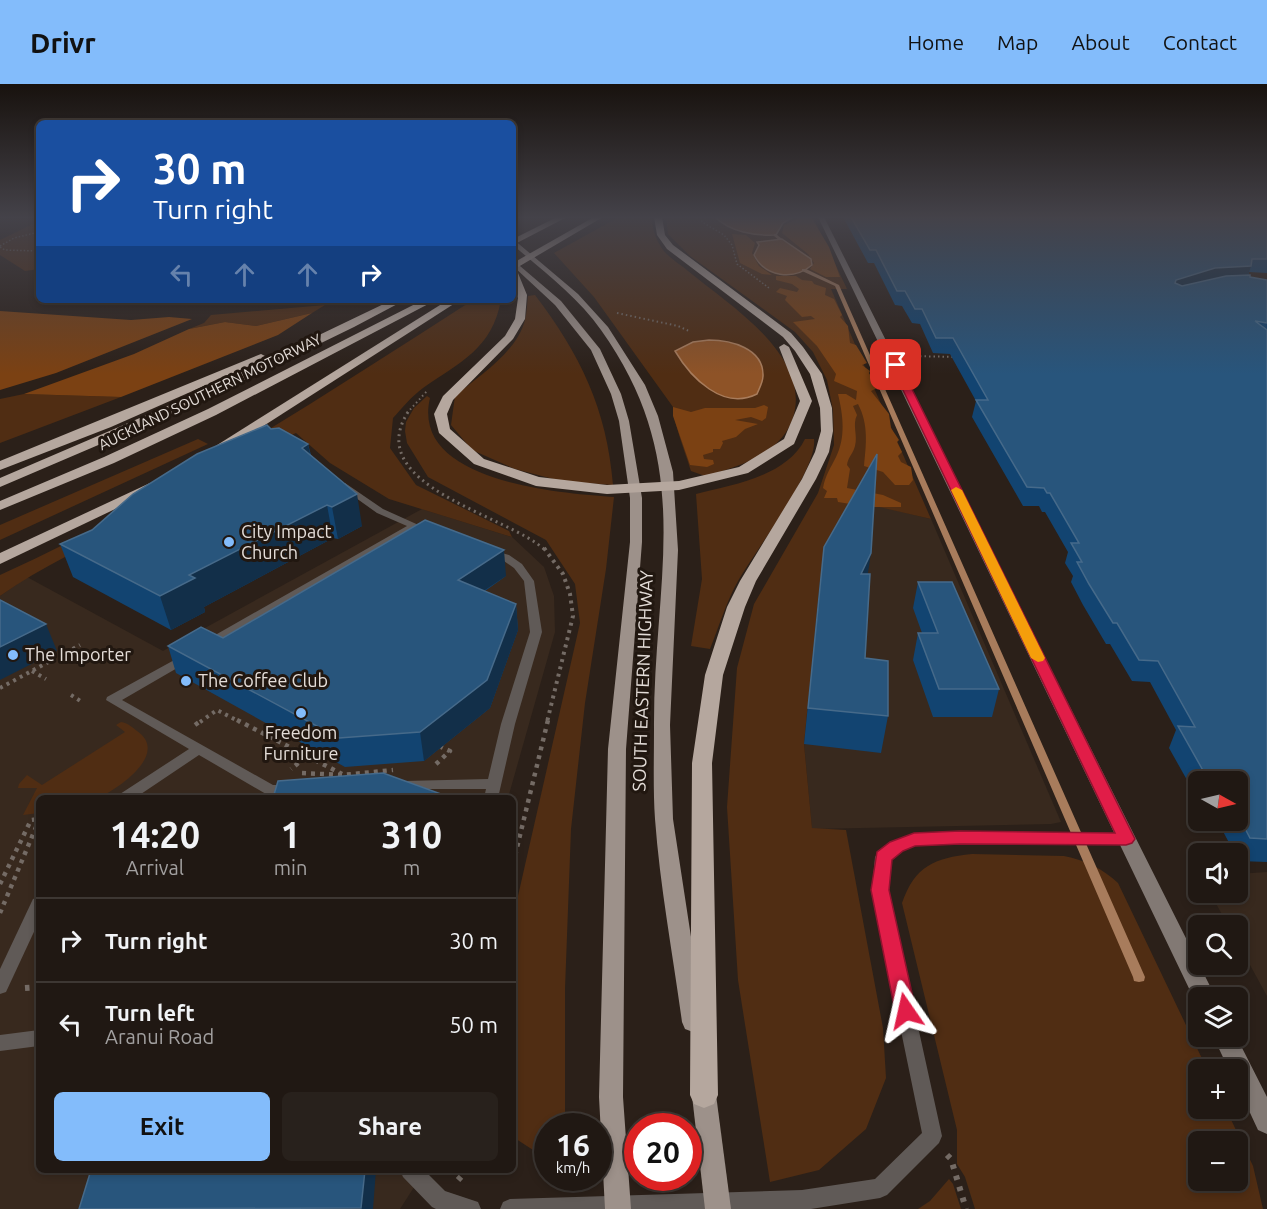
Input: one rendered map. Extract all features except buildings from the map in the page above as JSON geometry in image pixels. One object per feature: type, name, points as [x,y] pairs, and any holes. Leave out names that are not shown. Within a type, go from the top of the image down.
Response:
[{"type":"highway","points":[[699,270],[750,310],[787,335],[808,361],[821,388],[826,408],[827,430],[822,452],[809,479],[744,590],[714,675],[702,763],[704,1095]]},
{"type":"highway","points":[[516,281],[523,301],[511,336],[492,358],[449,395],[442,405],[443,429],[460,448],[486,464],[533,480],[573,487],[645,490],[693,484],[726,476],[751,466],[774,455],[791,442],[799,430],[805,413],[803,385],[788,351],[750,310]]},
{"type":"highway","points":[[0,466],[106,424],[256,359],[376,303]]},
{"type":"highway","name":"AUCKLAND SOUTHERN MOTORWAY","points":[[0,483],[103,441],[231,384],[394,303]]},
{"type":"highway","name":"AUCKLAND SOUTHERN MOTORWAY","points":[[0,506],[109,460],[212,412],[425,303]]},
{"type":"highway","points":[[212,453],[450,303]]},
{"type":"highway","points":[[0,559],[164,479]]},
{"type":"main road","name":"SOUTH EASTERN HIGHWAY","points":[[520,270],[552,296],[595,349],[616,394],[624,421],[636,498],[636,542],[616,749],[611,1097],[618,1209]]},
{"type":"main road","name":"SOUTH EASTERN HIGHWAY","points":[[544,270],[604,327],[640,384],[652,416],[667,472],[670,496],[670,590],[662,725],[663,819],[704,1095],[718,1209]]},
{"type":"street","points":[[847,270],[1200,987]]},
{"type":"street","points":[[1230,1047],[1267,1122]]},
{"type":"lane","points":[[307,789],[271,790],[112,700],[249,621],[420,528],[380,511],[333,477]]},
{"type":"lane","points":[[389,787],[493,791],[508,724],[536,632],[529,581],[519,566],[505,557],[482,549]]},
{"type":"lane","points":[[130,795],[199,749]]},
{"type":"lane","points":[[510,1209],[802,1200],[880,1188],[932,1136],[880,890],[883,857],[897,847],[914,840],[1126,839]]},
{"type":"lane","points":[[0,987],[36,909]]},
{"type":"lane","points":[[0,1043],[36,1038]]},
{"type":"lane","points":[[413,1173],[439,1200],[471,1209]]},
{"type":"path","points":[[744,270],[769,288]]},
{"type":"path","points":[[585,307],[656,321],[689,331]]},
{"type":"path","points":[[904,356],[962,357]]},
{"type":"path","points":[[0,688],[80,645]]},
{"type":"path","points":[[32,671],[46,679]]},
{"type":"path","points":[[71,694],[81,702]]},
{"type":"path","points":[[185,719],[195,725],[217,710],[343,775]]},
{"type":"path","points":[[434,765],[450,751],[441,747]]},
{"type":"path","points":[[307,756],[286,773],[343,775],[400,769]]},
{"type":"path","points":[[0,884],[31,820],[36,820]]},
{"type":"path","points":[[0,913],[36,827]]},
{"type":"path","points":[[932,1136],[951,1160],[966,1209]]},
{"type":"shaded area","points":[[569,270],[685,270],[743,315],[778,351],[789,371],[795,392],[794,414],[781,439],[759,456],[733,468],[705,476],[691,471],[677,429],[673,407],[594,297]]},
{"type":"shaded area","points":[[709,270],[838,270],[847,289],[831,289],[931,519],[862,503],[820,580],[804,744],[812,828],[846,830],[883,1028],[886,1078],[866,1129],[819,1170],[770,1182],[738,980],[727,807],[737,668],[754,604],[818,493],[834,445],[833,410],[827,380],[813,352],[795,332]]},
{"type":"shaded area","points":[[753,270],[764,270],[772,275],[762,274]]},
{"type":"shaded area","points":[[768,270],[806,270],[788,275]]},
{"type":"shaded area","points":[[811,270],[837,270],[840,277],[826,277]]},
{"type":"shaded area","points":[[776,276],[796,276],[802,280],[812,281],[826,288],[825,295],[834,299],[842,315],[840,317],[848,326],[850,343],[856,345],[867,363],[862,365],[870,371],[877,388],[871,391],[889,414],[891,428],[899,440],[897,442],[902,452],[898,456],[901,462],[911,467],[913,480],[909,485],[895,485],[883,472],[864,466],[865,427],[858,404],[853,406],[857,415],[856,442],[847,465],[850,469],[847,488],[883,495],[901,503],[901,507],[869,507],[838,502],[837,498],[824,498],[827,491],[823,488],[824,484],[841,442],[842,418],[838,394],[846,394],[856,400],[857,391],[834,381],[836,374],[817,346],[793,322],[815,319],[811,316],[802,317],[785,300],[787,296],[776,292],[780,288],[797,292],[799,289],[792,284],[776,280]]},
{"type":"shaded area","points":[[535,295],[565,339],[589,384],[605,432],[613,485],[561,481],[515,469],[472,450],[451,425],[455,396],[486,372],[514,343],[525,320],[528,296]]},
{"type":"shaded area","points":[[468,303],[500,303],[497,317],[482,343],[462,362],[419,391],[393,418],[390,448],[416,485],[509,531],[512,537],[389,499],[330,463],[296,433],[49,565],[0,596],[0,575],[62,546],[182,481],[300,410]]},
{"type":"shaded area","points":[[325,305],[312,313],[256,326],[225,322],[189,329],[204,323],[211,315]]},
{"type":"shaded area","points":[[0,311],[131,320],[169,317],[192,319],[56,373],[0,390]]},
{"type":"shaded area","points":[[312,313],[278,335],[121,397],[24,394],[134,354],[189,329],[225,322],[256,326]]},
{"type":"shaded area","points":[[709,340],[736,344],[752,352],[762,366],[762,383],[757,394],[744,398],[720,395],[699,381],[675,351],[693,342]]},
{"type":"shaded area","points":[[24,394],[121,397],[0,443],[0,399]]},
{"type":"shaded area","points":[[427,396],[430,398],[430,426],[443,448],[465,465],[494,478],[526,486],[559,492],[614,497],[606,569],[585,703],[571,829],[565,989],[565,1113],[534,1113],[534,1151],[516,1139],[516,905],[580,623],[575,584],[546,540],[428,477],[407,443],[406,422],[414,408]]},
{"type":"shaded area","points":[[764,405],[768,407],[766,418],[762,421],[751,417],[735,420],[758,424],[745,429],[736,437],[722,441],[720,449],[713,449],[713,452],[703,455],[704,459],[713,460],[714,464],[707,467],[690,465],[673,416],[673,407],[691,412],[705,408],[755,408]]},
{"type":"shaded area","points":[[198,439],[208,444],[0,540],[0,525]]},
{"type":"shaded area","points":[[805,439],[814,439],[813,452],[806,470],[784,510],[738,581],[710,649],[691,646],[702,579],[696,494],[758,477],[772,470],[797,452]]},
{"type":"shaded area","points":[[862,502],[931,519],[1061,822],[812,829],[804,744],[820,580]]},
{"type":"shaded area","points":[[422,509],[512,537],[544,567],[554,596],[555,632],[509,795],[36,795],[36,1173],[423,1173],[400,1209],[0,1209],[0,596],[27,577],[163,651]]},
{"type":"shaded area","points":[[121,722],[128,724],[145,740],[148,749],[145,759],[129,778],[104,795],[36,795],[36,813],[23,815],[37,788],[18,788],[27,775],[42,785],[125,732],[116,725]]},
{"type":"shaded area","points":[[972,854],[1064,856],[1093,866],[1118,883],[1188,1029],[1188,1047],[1196,1047],[1202,1059],[1188,1059],[1188,1119],[1231,1119],[1236,1131],[1188,1131],[1188,1191],[1248,1191],[1248,1155],[1253,1166],[1263,1209],[975,1209],[965,1177],[957,1164],[957,1130],[902,903],[907,890],[920,872],[947,858]]},
{"type":"shaded area","points":[[1267,872],[1267,996],[1248,961],[1248,915],[1222,915],[1216,903],[1248,903],[1248,873]]},
{"type":"shaded area","points":[[949,1179],[953,1184],[961,1209],[918,1209],[930,1201]]},
{"type":"waterway","points":[[804,270],[837,285],[1139,977]]},
{"type":"slow traffic","points":[[956,490],[1038,658]]},
{"type":"place","name":"City Impact Church","points":[[229,542]]},
{"type":"place","name":"The Importer","points":[[13,655]]},
{"type":"place","name":"The Coffee Club","points":[[186,681]]},
{"type":"place","name":"Freedom Furniture","points":[[301,713]]},
{"type":"route","points":[[896,365],[1126,839],[914,840],[897,847],[883,857],[880,890],[906,1011]]}]
